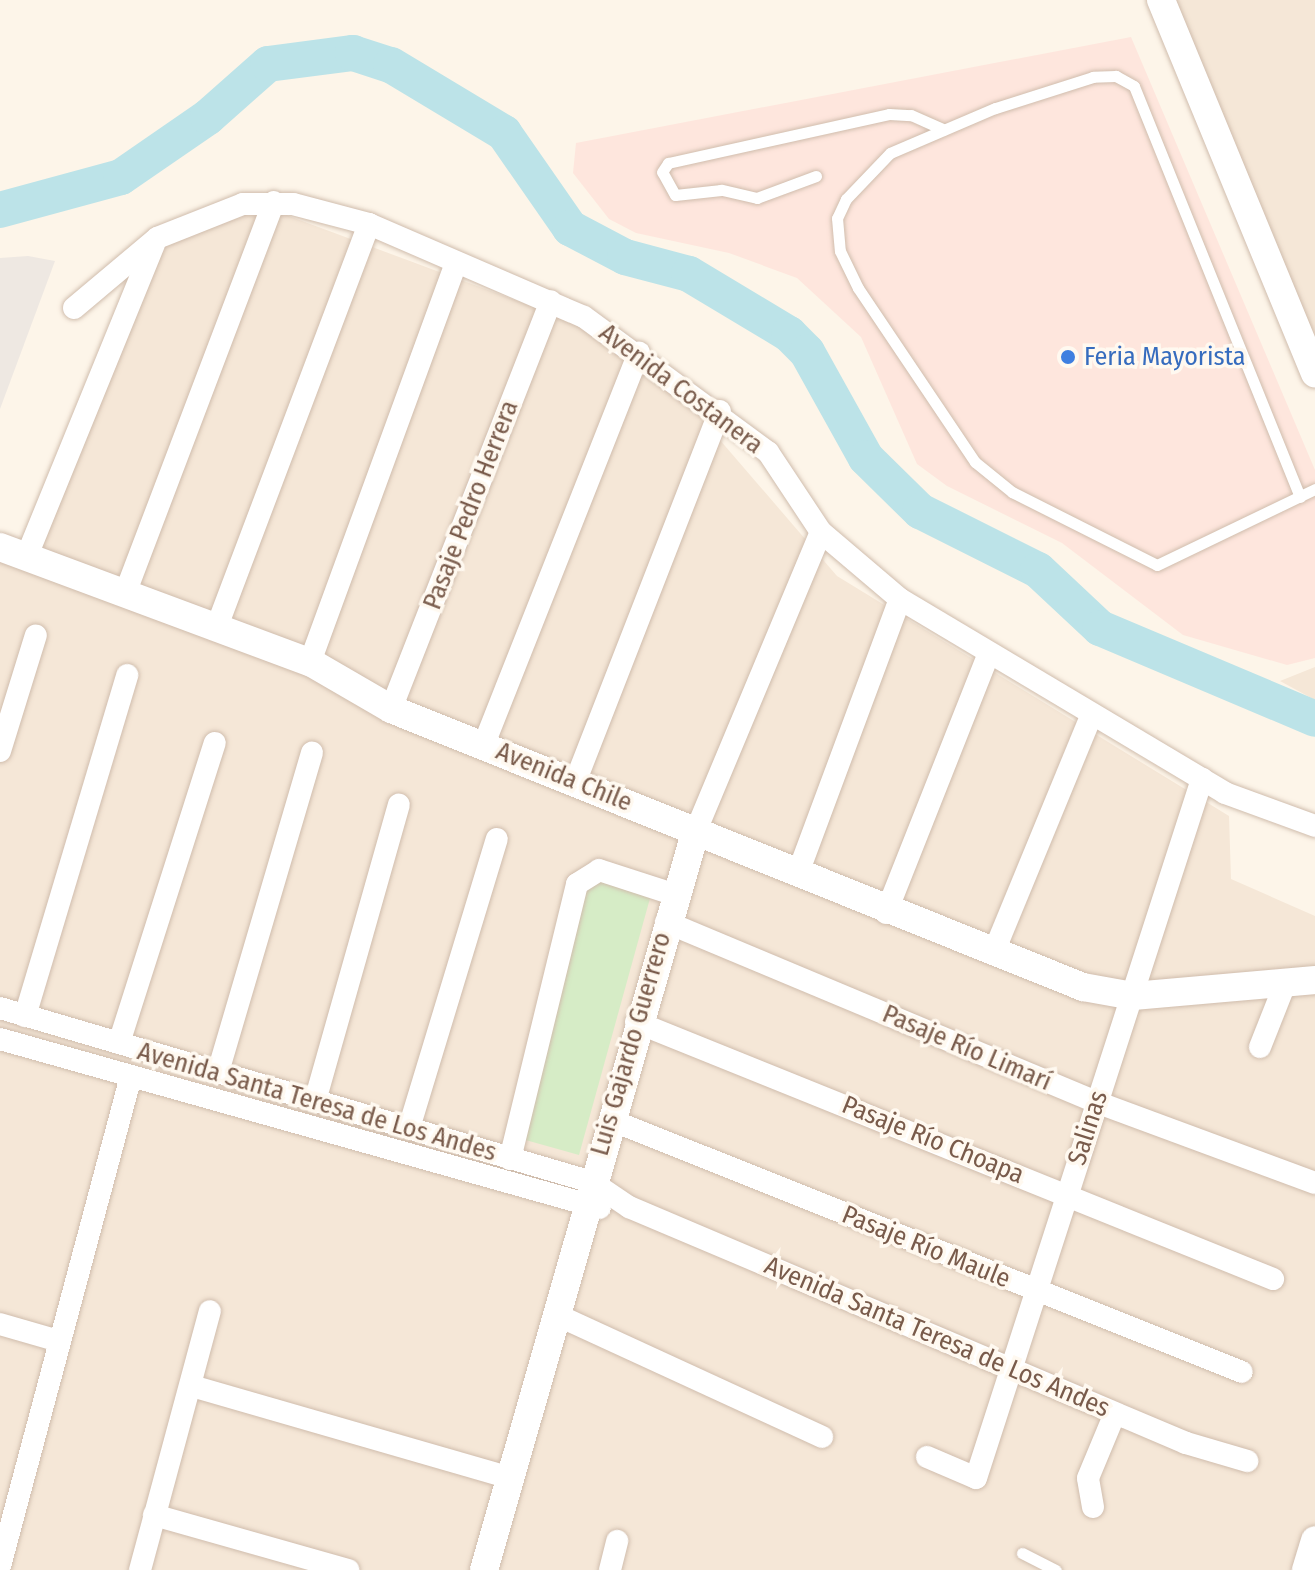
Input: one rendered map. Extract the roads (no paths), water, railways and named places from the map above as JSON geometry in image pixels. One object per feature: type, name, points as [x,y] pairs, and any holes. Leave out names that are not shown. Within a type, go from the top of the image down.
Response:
[{"type":"street","points":[[1161,0],[1315,373]]},
{"type":"street","points":[[126,591],[274,202]]},
{"type":"street","name":"Avenida Costanera","points":[[74,308],[157,238],[243,204],[274,202],[369,224],[551,301],[639,353],[720,411],[768,452],[821,532],[900,599],[988,656],[1202,779],[1315,826]]},
{"type":"street","points":[[216,629],[369,224]]},
{"type":"street","points":[[26,558],[157,238]]},
{"type":"street","points":[[310,662],[456,263]]},
{"type":"street","name":"Pasaje Pedro Herrera","points":[[391,709],[551,301]]},
{"type":"street","points":[[484,744],[639,353]]},
{"type":"street","points":[[576,780],[720,411]]},
{"type":"street","name":"Luis Gajardo Guerrero","points":[[484,1570],[673,894],[695,833],[821,532]]},
{"type":"street","name":"Avenida Chile","points":[[0,547],[126,591],[216,629],[310,662],[391,709],[576,780],[886,913],[1083,987],[1133,996],[1315,980]]},
{"type":"street","points":[[798,873],[900,599]]},
{"type":"street","points":[[0,751],[36,635]]},
{"type":"street","points":[[886,913],[988,656]]},
{"type":"street","points":[[25,1016],[127,675]]},
{"type":"street","points":[[993,954],[1091,716]]},
{"type":"street","points":[[119,1043],[215,743]]},
{"type":"street","points":[[218,1072],[312,753]]},
{"type":"street","name":"Salinas","points":[[927,1457],[976,1478],[1202,779]]},
{"type":"street","points":[[315,1101],[399,805]]},
{"type":"street","points":[[409,1128],[497,839]]},
{"type":"street","points":[[510,1159],[577,884],[599,870],[673,894]]},
{"type":"street","name":"Pasaje Río Limarí","points":[[666,922],[1096,1102],[1315,1183]]},
{"type":"street","points":[[1260,1047],[1285,984]]},
{"type":"street","name":"Avenida Santa Teresa de Los Andes","points":[[0,1008],[592,1182],[629,1207],[1115,1413],[1247,1461]]},
{"type":"street","name":"Pasaje Río Choapa","points":[[636,1022],[1067,1193],[1273,1279]]},
{"type":"street","name":"Avenida Santa Teresa de Los Andes","points":[[0,1039],[584,1209],[629,1207]]},
{"type":"street","points":[[0,1566],[131,1076]]},
{"type":"street","name":"Pasaje Río Maule","points":[[611,1120],[1242,1372]]},
{"type":"street","points":[[140,1570],[210,1311]]},
{"type":"street","points":[[555,1314],[822,1437]]},
{"type":"street","points":[[0,1324],[59,1341]]},
{"type":"street","points":[[192,1386],[510,1478]]},
{"type":"street","points":[[1093,1507],[1088,1478],[1115,1413]]},
{"type":"street","points":[[154,1515],[348,1570]]},
{"type":"street","points":[[1306,1570],[1315,1540]]},
{"type":"street","points":[[610,1570],[617,1541]]},
{"type":"lane","points":[[1300,497],[1134,86],[1116,76],[1093,77],[944,130],[890,153],[846,199],[838,229],[858,288],[975,462],[1012,492],[1157,565],[1300,497],[1315,489]]},
{"type":"lane","points":[[816,176],[757,198],[721,190],[675,195],[662,172],[668,163],[889,114],[911,115],[944,130]]},
{"type":"lane","points":[[1022,1553],[1056,1570]]},
{"type":"waterway","points":[[0,210],[121,177],[208,117],[268,64],[353,53],[391,65],[504,133],[570,228],[625,257],[689,274],[789,334],[807,352],[866,458],[920,511],[1038,570],[1100,628],[1315,719]]},
{"type":"place","name":"Feria Mayorista","points":[[1068,357]]}]
